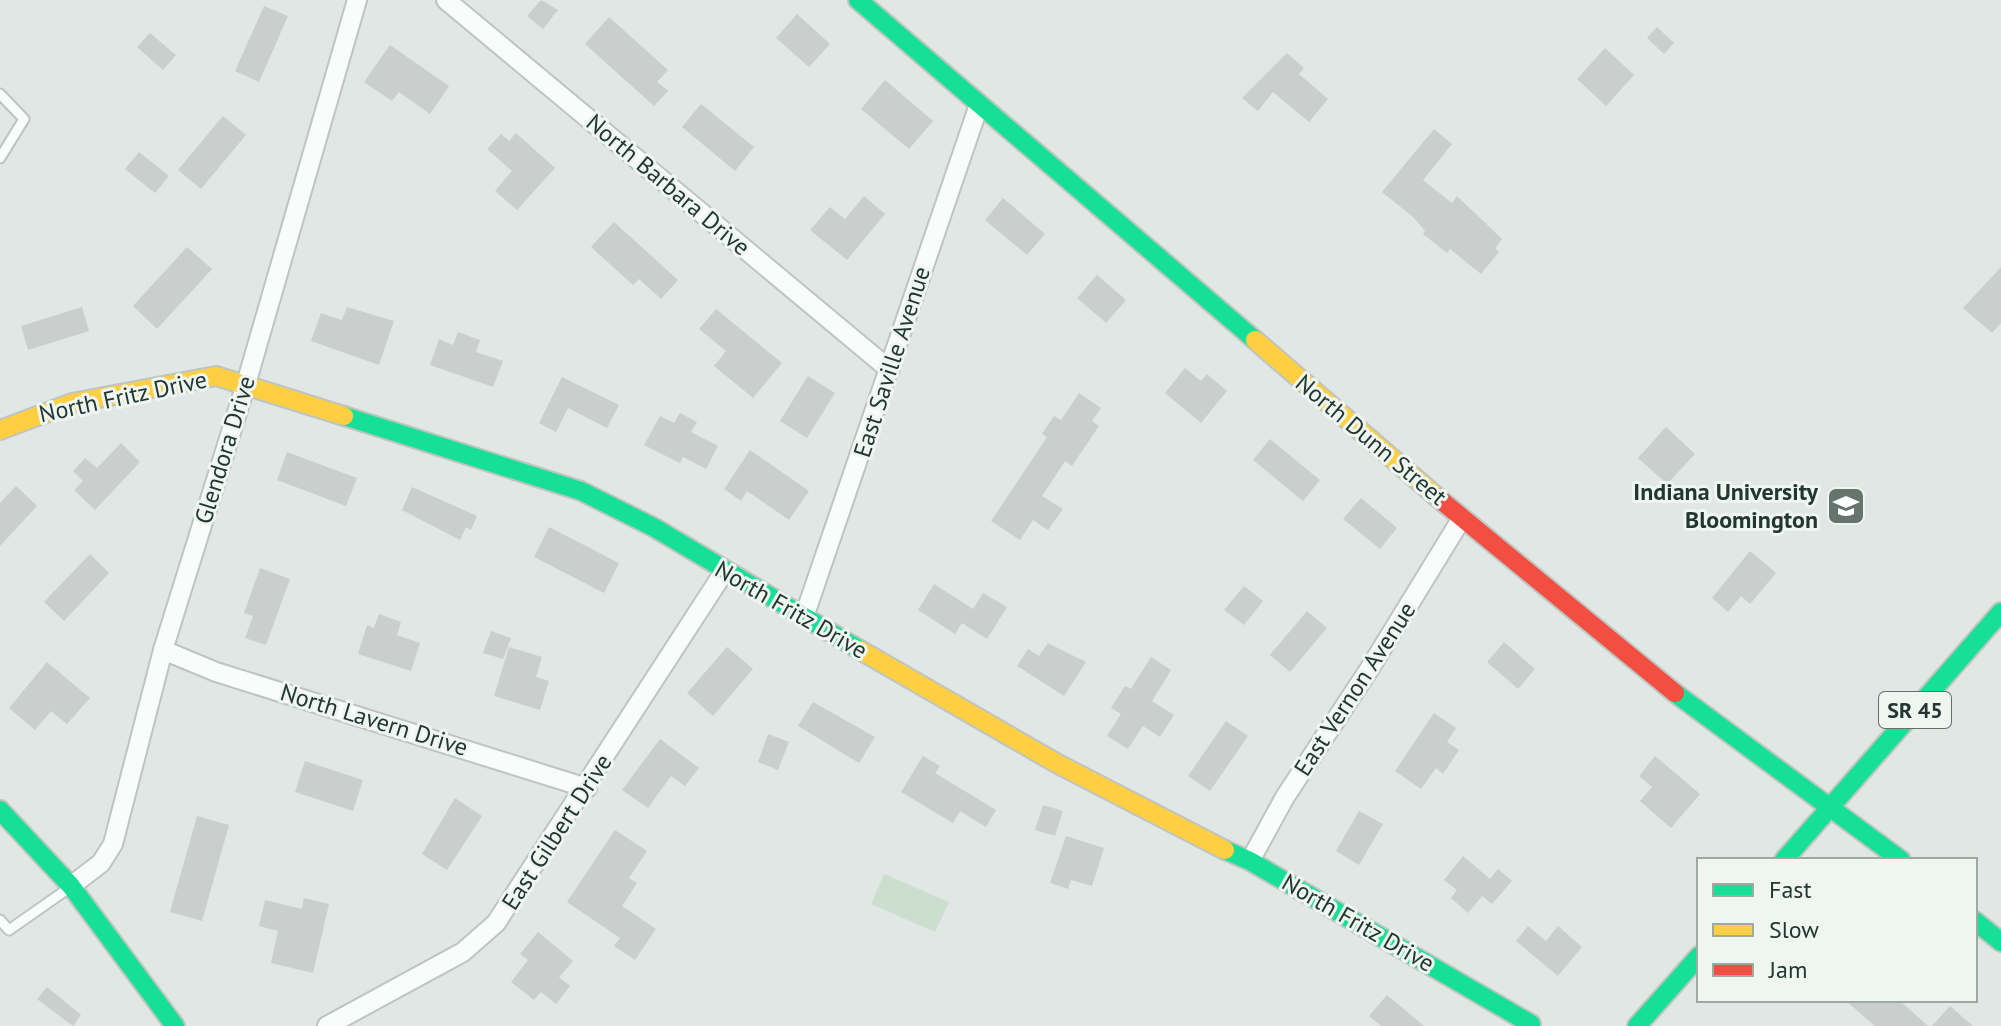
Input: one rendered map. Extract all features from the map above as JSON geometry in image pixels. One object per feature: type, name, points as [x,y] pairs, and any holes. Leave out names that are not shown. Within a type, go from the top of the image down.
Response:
[{"type":"main road","name":"North Dunn Street","points":[[858,0],[1462,518],[1705,718],[1898,858]]},
{"type":"main road","name":"North Fritz Drive","points":[[0,430],[72,403],[216,376],[581,491],[655,528],[724,572],[1058,764],[1193,836],[1250,861],[1531,1024]]},
{"type":"main road","name":"SR 45","points":[[1786,858],[2001,612]]},
{"type":"main road","points":[[0,810],[71,886],[175,1026]]},
{"type":"main road","points":[[1977,923],[2001,942]]},
{"type":"main road","points":[[1637,1026],[1697,958]]},
{"type":"street","name":"Glendora Drive","points":[[71,886],[101,863],[113,844],[163,650],[246,384],[357,0]]},
{"type":"street","name":"North Barbara Drive","points":[[446,0],[890,370]]},
{"type":"street","name":"East Saville Avenue","points":[[804,617],[979,105]]},
{"type":"street","name":"East Vernon Avenue","points":[[1250,861],[1285,797],[1370,668],[1462,518]]},
{"type":"street","name":"East Gilbert Drive","points":[[327,1026],[346,1013],[440,966],[480,940],[511,903],[724,572]]},
{"type":"street","name":"North Lavern Drive","points":[[163,650],[216,672],[587,788]]},
{"type":"lane","points":[[0,94],[24,119],[0,158]]},
{"type":"lane","points":[[0,920],[9,930],[71,886]]},
{"type":"green space","points":[[884,874],[949,902],[935,932],[871,904]]},
{"type":"building","points":[[541,0],[558,10],[543,29],[527,16]]},
{"type":"building","points":[[264,6],[288,16],[259,82],[235,71]]},
{"type":"building","points":[[797,14],[830,44],[809,67],[776,38]]},
{"type":"building","points":[[609,17],[668,70],[657,82],[668,91],[654,106],[585,44]]},
{"type":"building","points":[[1657,27],[1674,43],[1664,54],[1647,38]]},
{"type":"building","points":[[150,33],[176,55],[163,70],[137,47]]},
{"type":"building","points":[[390,45],[449,86],[430,114],[399,92],[392,101],[364,82]]},
{"type":"building","points":[[1605,48],[1634,75],[1606,106],[1577,79]]},
{"type":"building","points":[[1287,53],[1304,68],[1299,74],[1328,99],[1309,122],[1273,92],[1258,111],[1242,98]]},
{"type":"building","points":[[885,80],[933,121],[909,149],[861,109]]},
{"type":"building","points":[[701,104],[754,147],[735,171],[682,127]]},
{"type":"building","points":[[223,116],[246,135],[201,189],[178,170]]},
{"type":"building","points":[[1434,129],[1452,144],[1423,180],[1452,203],[1457,196],[1502,239],[1495,248],[1499,252],[1481,274],[1450,249],[1447,253],[1423,234],[1425,231],[1413,217],[1382,192]]},
{"type":"building","points":[[516,133],[555,168],[517,210],[495,191],[512,171],[487,149],[501,134],[509,141]]},
{"type":"building","points":[[139,152],[169,176],[155,193],[125,169]]},
{"type":"building","points":[[864,196],[885,214],[847,260],[810,230],[830,207],[845,219]]},
{"type":"building","points":[[1003,198],[1045,234],[1027,255],[985,220]]},
{"type":"building","points":[[614,222],[678,280],[661,299],[639,279],[633,285],[591,247]]},
{"type":"building","points":[[187,247],[212,269],[157,329],[133,306]]},
{"type":"building","points":[[2001,267],[2001,323],[1992,333],[1963,308]]},
{"type":"building","points":[[1097,275],[1126,300],[1106,323],[1077,298]]},
{"type":"building","points":[[82,307],[89,331],[28,350],[21,326]]},
{"type":"building","points":[[347,307],[394,321],[379,365],[311,341],[321,313],[342,320]]},
{"type":"building","points":[[716,309],[782,363],[753,398],[714,366],[726,351],[699,329]]},
{"type":"building","points":[[458,332],[480,340],[476,352],[503,361],[493,387],[430,365],[439,339],[453,345]]},
{"type":"building","points":[[1185,368],[1201,381],[1207,374],[1227,391],[1201,423],[1165,393]]},
{"type":"building","points":[[808,376],[835,393],[807,438],[780,421]]},
{"type":"building","points":[[562,377],[619,405],[607,428],[568,408],[556,432],[539,423]]},
{"type":"building","points":[[1079,393],[1101,408],[1092,421],[1099,426],[1072,466],[1065,461],[1042,496],[1063,509],[1048,530],[1033,520],[1020,540],[991,521],[1047,437],[1042,434],[1054,416],[1061,420]]},
{"type":"building","points":[[680,413],[697,422],[691,432],[718,446],[706,469],[683,457],[680,463],[644,445],[660,416],[674,423]]},
{"type":"building","points":[[1666,427],[1695,454],[1667,484],[1638,458]]},
{"type":"building","points":[[1270,439],[1320,480],[1303,501],[1253,460]]},
{"type":"building","points":[[121,443],[140,462],[95,510],[74,490],[83,481],[73,471],[85,458],[97,468]]},
{"type":"building","points":[[750,450],[809,491],[789,520],[747,491],[741,501],[724,489]]},
{"type":"building","points":[[287,452],[357,478],[346,506],[277,480]]},
{"type":"building","points":[[16,486],[37,506],[0,546],[0,503]]},
{"type":"building","points":[[412,487],[477,516],[471,530],[466,527],[460,540],[402,510]]},
{"type":"building","points":[[1361,498],[1397,528],[1380,549],[1343,519]]},
{"type":"building","points":[[549,527],[619,563],[604,593],[534,557]]},
{"type":"building","points":[[1750,551],[1776,573],[1750,604],[1741,596],[1728,612],[1712,598]]},
{"type":"building","points":[[90,554],[109,573],[64,621],[44,602]]},
{"type":"building","points":[[260,568],[290,579],[266,645],[245,638],[253,616],[244,613]]},
{"type":"building","points":[[934,584],[973,609],[983,593],[1007,607],[987,639],[962,623],[955,634],[918,610]]},
{"type":"building","points":[[1244,586],[1263,601],[1244,625],[1224,610]]},
{"type":"building","points":[[1307,611],[1327,628],[1290,672],[1270,655]]},
{"type":"building","points":[[379,614],[401,622],[397,635],[420,643],[411,671],[358,654],[367,625],[374,628]]},
{"type":"building","points":[[491,631],[511,638],[503,659],[483,653]]},
{"type":"building","points":[[1504,642],[1535,669],[1518,689],[1487,662]]},
{"type":"building","points":[[1048,643],[1086,662],[1064,696],[1017,666],[1028,649],[1039,656]]},
{"type":"building","points":[[509,647],[542,657],[536,677],[549,681],[540,710],[494,696]]},
{"type":"building","points":[[727,647],[753,669],[713,716],[687,693]]},
{"type":"building","points":[[1151,657],[1171,670],[1152,701],[1174,715],[1160,737],[1143,726],[1128,749],[1107,736],[1121,714],[1111,708],[1125,686],[1131,689]]},
{"type":"building","points":[[47,662],[90,698],[67,724],[51,711],[35,730],[9,708]]},
{"type":"building","points":[[813,702],[875,737],[859,763],[798,726]]},
{"type":"building","points":[[1434,713],[1456,728],[1447,742],[1459,750],[1443,774],[1436,768],[1421,789],[1395,771]]},
{"type":"building","points":[[1226,721],[1248,736],[1210,791],[1188,776]]},
{"type":"building","points":[[768,734],[789,742],[778,770],[758,762]]},
{"type":"building","points":[[660,739],[699,768],[685,786],[671,776],[648,808],[622,790]]},
{"type":"building","points":[[923,756],[940,766],[935,773],[996,810],[986,827],[960,811],[953,823],[901,792]]},
{"type":"building","points":[[1655,756],[1700,794],[1671,828],[1640,801],[1652,787],[1639,776]]},
{"type":"building","points":[[305,761],[363,780],[353,811],[295,792]]},
{"type":"building","points":[[455,798],[482,816],[447,870],[422,854]]},
{"type":"building","points":[[1043,805],[1063,811],[1055,836],[1035,830]]},
{"type":"building","points":[[1359,811],[1383,824],[1359,865],[1336,851]]},
{"type":"building","points":[[197,816],[229,825],[202,921],[170,912]]},
{"type":"building","points":[[615,830],[647,851],[629,878],[637,883],[622,906],[656,929],[635,960],[614,946],[620,938],[567,902]]},
{"type":"building","points":[[1066,836],[1104,848],[1092,886],[1071,880],[1068,889],[1050,883]]},
{"type":"building","points":[[1463,856],[1490,879],[1498,869],[1512,881],[1492,904],[1482,896],[1468,913],[1451,898],[1457,890],[1444,880]]},
{"type":"building","points":[[304,898],[329,904],[313,973],[271,963],[278,931],[259,926],[265,900],[302,909]]},
{"type":"building","points":[[1528,926],[1546,941],[1558,926],[1582,947],[1558,976],[1516,941]]},
{"type":"building","points":[[538,932],[573,961],[559,977],[570,986],[556,1004],[541,992],[534,1000],[511,982],[528,960],[520,954]]},
{"type":"building","points":[[47,987],[81,1015],[73,1026],[37,999]]},
{"type":"building","points":[[1387,995],[1424,1026],[1381,1026],[1369,1016]]},
{"type":"building","points":[[1847,1002],[1901,1002],[1928,1026],[1875,1026]]},
{"type":"building","points":[[1950,1006],[1973,1026],[1932,1026]]},
{"type":"traffic: fast","points":[[858,0],[1255,340]]},
{"type":"traffic: fast","points":[[344,416],[581,491],[655,528],[860,650]]},
{"type":"traffic: fast","points":[[1786,858],[2001,612]]},
{"type":"traffic: fast","points":[[1675,693],[1898,858]]},
{"type":"traffic: fast","points":[[0,810],[71,886],[175,1026]]},
{"type":"traffic: fast","points":[[1225,850],[1250,861],[1531,1024]]},
{"type":"traffic: fast","points":[[1977,923],[2001,942]]},
{"type":"traffic: fast","points":[[1637,1026],[1697,958]]},
{"type":"traffic: slow","points":[[1255,340],[1437,497]]},
{"type":"traffic: slow","points":[[0,430],[72,403],[216,376],[344,416]]},
{"type":"traffic: slow","points":[[860,650],[1058,764],[1225,850]]},
{"type":"traffic: jam","points":[[1437,497],[1675,693]]},
{"type":"place","name":"Indiana University Bloomington","points":[[1846,506]]}]
